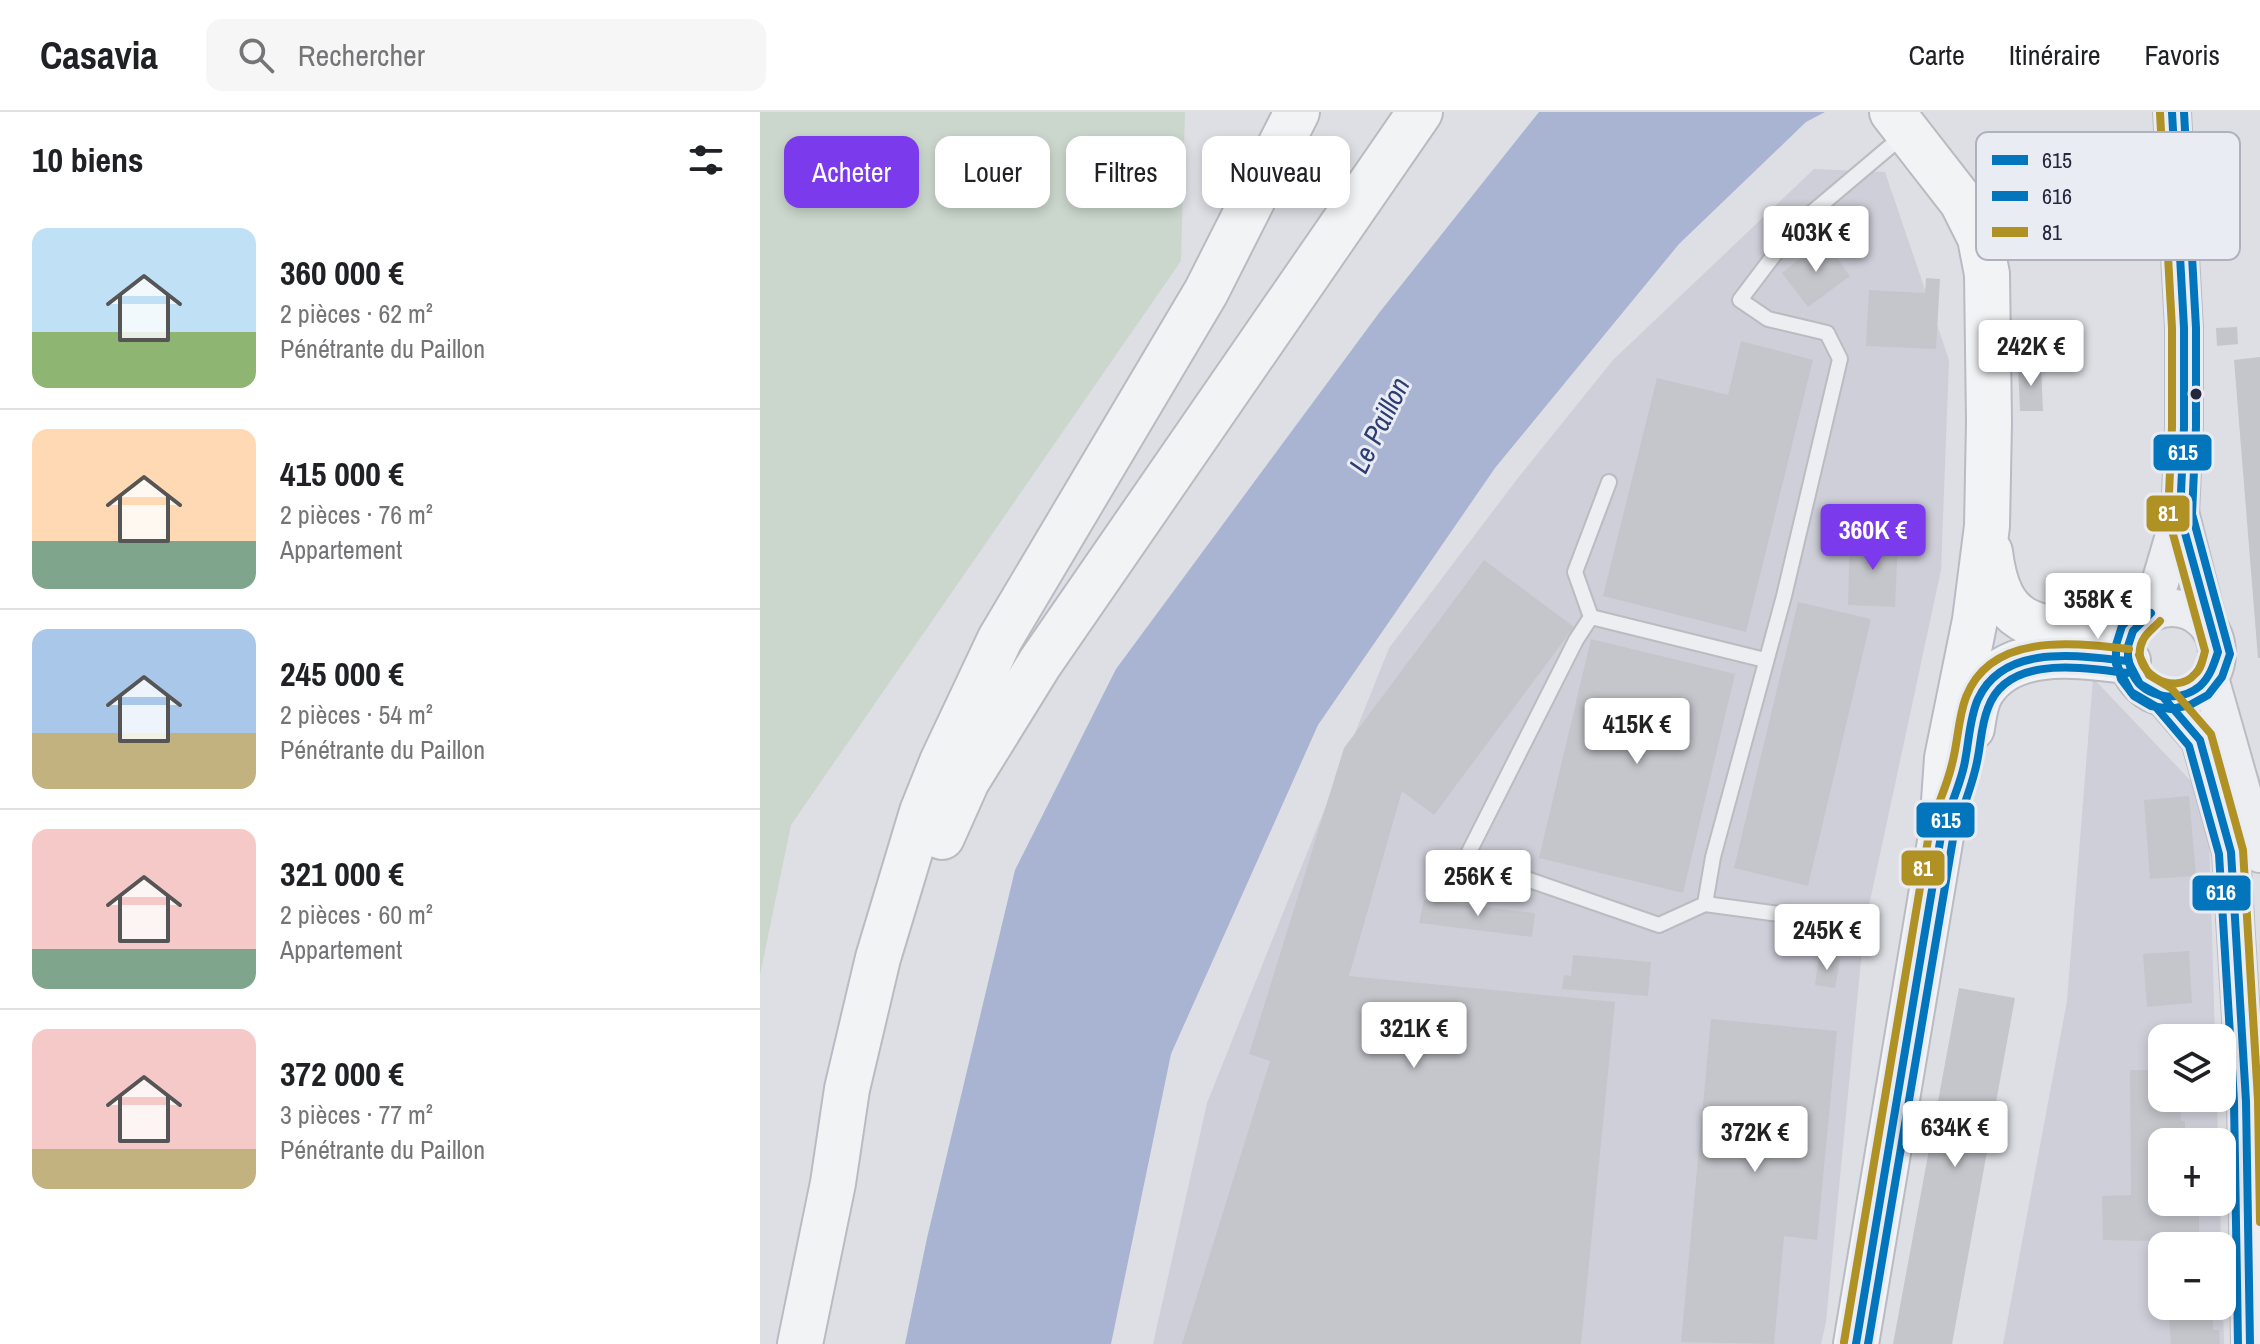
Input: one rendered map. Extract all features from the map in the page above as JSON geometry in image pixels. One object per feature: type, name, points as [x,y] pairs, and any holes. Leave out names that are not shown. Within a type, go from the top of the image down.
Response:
[{"type":"main road","points":[[800,1344],[833,1183],[847,1089],[878,958],[922,812],[947,749],[1021,601],[1206,292],[1297,112]]},
{"type":"main road","points":[[833,1183],[863,1097],[897,961],[921,887],[967,781],[1040,663],[1420,112]]},
{"type":"main road","points":[[1898,120],[1962,202],[1976,229]]},
{"type":"main road","points":[[1856,1344],[1942,830],[1947,758],[1975,620],[1987,526],[1989,306],[1985,260]]},
{"type":"main road","points":[[1987,526],[1991,559],[2002,599],[2033,641]]},
{"type":"main road","points":[[2033,641],[2126,640]]},
{"type":"main road","points":[[1942,830],[1964,767],[1982,690],[2003,669],[2019,660],[2033,641]]},
{"type":"street","points":[[2172,112],[2173,132]]},
{"type":"street","points":[[2163,697],[2189,694],[2200,688],[2216,666],[2218,652],[2180,515],[2184,427],[2180,260]]},
{"type":"street","points":[[2180,515],[2126,640],[2140,684],[2163,697],[2200,740],[2231,852],[2247,896],[2250,1344]]},
{"type":"street","points":[[2126,640],[2163,609],[2188,611],[2209,627]]},
{"type":"street","points":[[2210,678],[2260,854]]},
{"type":"lane","points":[[1705,904],[1713,857],[1784,596],[1840,359],[1827,333],[1768,319],[1740,300],[1796,226],[1898,120]]},
{"type":"lane","points":[[1591,617],[1575,572],[1609,482]]},
{"type":"lane","points":[[1591,617],[1765,660]]},
{"type":"lane","points":[[1591,617],[1576,640],[1466,858],[1659,925],[1705,904],[1838,922]]},
{"type":"shaded area","points":[[760,112],[1185,112],[1184,136],[1066,136],[1066,208],[1182,208],[1181,261],[791,825],[760,975]]},
{"type":"shaded area","points":[[1814,169],[1885,172],[1949,360],[1941,570],[1864,929],[1826,1322],[1821,1344],[1153,1344],[1207,1103],[1389,648],[1518,478],[1613,360]]},
{"type":"shaded area","points":[[2093,678],[2208,799],[2215,1024],[2148,1024],[2148,1112],[2217,1112],[2218,1128],[2148,1128],[2148,1216],[2220,1216],[2221,1232],[2148,1232],[2148,1320],[2223,1320],[2224,1344],[2003,1344],[2067,1001]]},
{"type":"water","name":"Le Paillon","points":[[1539,112],[1825,112],[1806,122],[1679,244],[1495,468],[1318,725],[1171,1054],[1111,1344],[905,1344],[927,1238],[1015,870],[1116,669],[1379,313]]},
{"type":"building","points":[[1824,240],[1850,276],[1808,307],[1782,273]]},
{"type":"building","points":[[1926,278],[1940,279],[1936,349],[1866,346],[1869,290],[1925,293]]},
{"type":"building","points":[[2237,327],[2238,344],[2217,346],[2216,328]]},
{"type":"building","points":[[1741,341],[1813,360],[1746,632],[1603,596],[1657,378],[1728,395]]},
{"type":"building","points":[[2260,357],[2260,658],[2258,658],[2234,360]]},
{"type":"building","points":[[2041,365],[2043,411],[2020,411],[2018,366]]},
{"type":"building","points":[[1850,536],[1898,539],[1895,607],[1848,605]]},
{"type":"building","points":[[1484,560],[1574,627],[1434,815],[1402,791],[1349,976],[1615,1002],[1581,1344],[1182,1344],[1270,1061],[1249,1054],[1344,748]]},
{"type":"building","points":[[1798,602],[1871,619],[1808,886],[1734,868]]},
{"type":"building","points":[[1591,639],[1735,674],[1683,893],[1539,858]]},
{"type":"building","points":[[2189,796],[2196,876],[2150,879],[2144,800]]},
{"type":"building","points":[[1424,900],[1535,913],[1532,937],[1419,923]]},
{"type":"building","points":[[2189,951],[2192,1003],[2147,1007],[2143,954]]},
{"type":"building","points":[[1573,955],[1651,962],[1648,996],[1562,989],[1564,975],[1571,976]]},
{"type":"building","points":[[1819,956],[1840,960],[1835,988],[1815,985]]},
{"type":"building","points":[[1959,988],[2015,998],[1952,1344],[1893,1344]]},
{"type":"building","points":[[1711,1019],[1837,1031],[1817,1240],[1784,1236],[1774,1344],[1681,1342]]},
{"type":"building","points":[[2130,1070],[2148,1070],[2148,1112],[2181,1112],[2185,1128],[2148,1128],[2148,1216],[2199,1216],[2199,1232],[2148,1232],[2148,1241],[2103,1240],[2102,1196],[2131,1195]]},
{"type":"building","points":[[2169,1320],[2213,1320],[2213,1330],[2219,1330],[2220,1344],[2171,1344]]},
{"type":"transit line","name":"615","points":[[2172,112],[2173,132]]},
{"type":"transit line","name":"616","points":[[2184,112],[2185,132]]},
{"type":"transit line","name":"81","points":[[2160,113],[2161,132]]},
{"type":"transit line","name":"81","points":[[2160,621],[2143,640],[2141,661],[2155,678],[2165,682],[2186,681],[2199,669],[2205,651],[2168,516],[2172,427],[2168,260]]},
{"type":"transit line","name":"615","points":[[2128,656],[2132,673],[2139,683],[2154,694],[2173,696],[2183,695],[2200,686],[2218,652],[2180,515],[2184,427],[2180,260]]},
{"type":"transit line","name":"616","points":[[2116,659],[2121,679],[2134,696],[2151,706],[2171,709],[2190,705],[2208,695],[2222,677],[2230,654],[2192,514],[2196,427],[2192,260]]},
{"type":"transit line","name":"616","points":[[2143,605],[2122,626],[2116,645],[2116,664],[2131,692],[2155,706],[2189,746],[2219,854],[2234,1101],[2238,1344]]},
{"type":"transit line","name":"615","points":[[2151,613],[2133,631],[2128,646],[2128,661],[2140,684],[2163,697],[2200,740],[2231,852],[2246,1101],[2250,1344]]},
{"type":"transit line","name":"81","points":[[1844,1342],[1930,828],[1950,772],[1966,697],[1978,676],[1994,661],[2014,652],[2059,644],[2129,649]]},
{"type":"transit line","name":"81","points":[[2139,655],[2149,675],[2171,688],[2211,734],[2243,850],[2258,1100],[2260,1222]]},
{"type":"transit line","name":"615","points":[[1856,1344],[1942,830],[1962,774],[1978,699],[1990,681],[2005,669],[2024,661],[2065,656],[2128,661]]},
{"type":"transit line","name":"616","points":[[1868,1344],[1954,833],[1975,771],[1988,708],[1998,691],[2012,679],[2029,672],[2069,668],[2127,673]]}]
